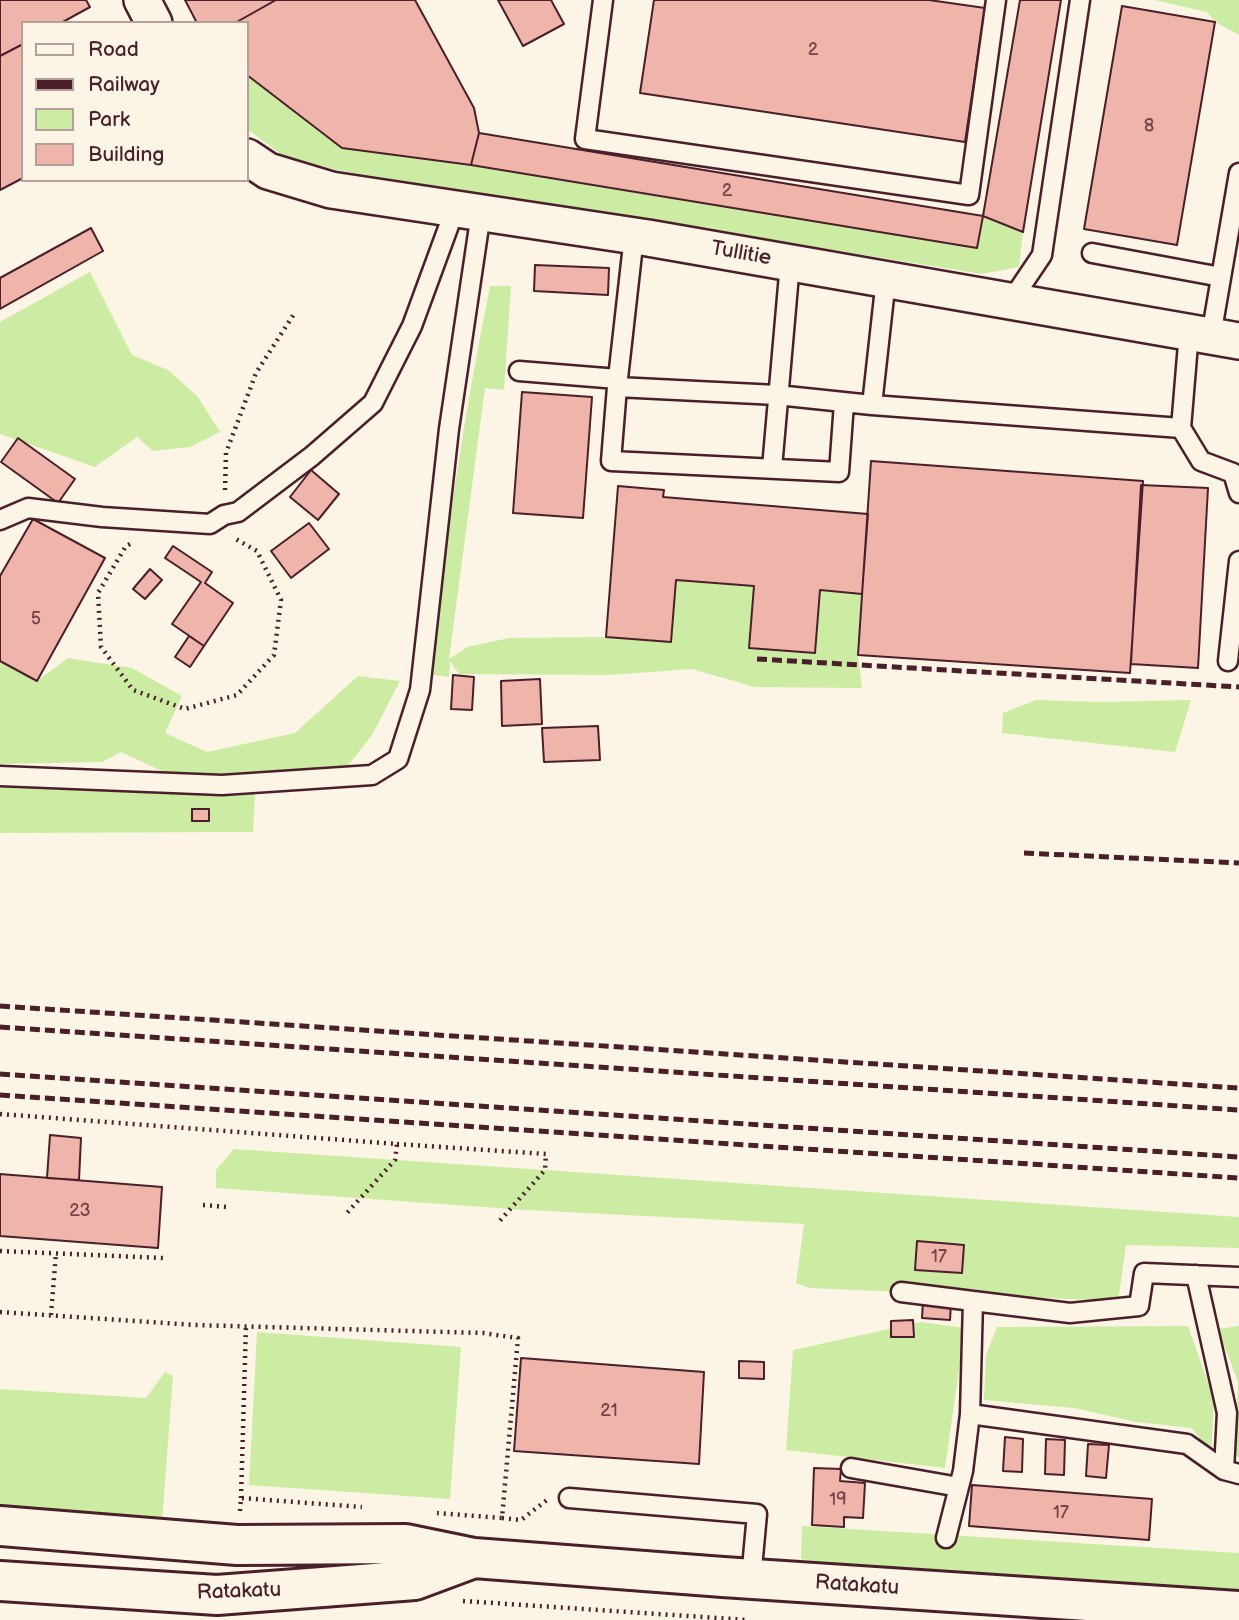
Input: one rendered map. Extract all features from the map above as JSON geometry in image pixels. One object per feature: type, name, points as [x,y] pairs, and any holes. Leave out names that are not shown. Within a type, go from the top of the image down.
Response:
[{"type":"main road","name":"Ratakatu","points":[[0,1526],[237,1545],[406,1544],[474,1558],[751,1579],[1109,1611],[1239,1611]]},
{"type":"main road","name":"Ratakatu","points":[[0,1581],[217,1595],[415,1580],[474,1558]]},
{"type":"street","points":[[142,0],[153,21]]},
{"type":"street","name":"Tullitie","points":[[248,158],[268,171],[331,190],[634,236],[1213,336]]},
{"type":"lane","points":[[603,0],[584,139],[969,195],[996,0]]},
{"type":"lane","points":[[1011,301],[1042,256],[1080,0]]},
{"type":"lane","points":[[1181,428],[1213,336],[1239,173]]},
{"type":"lane","points":[[0,520],[28,508],[175,523],[217,520],[238,512],[302,464],[373,403],[468,211]]},
{"type":"lane","points":[[0,776],[222,785],[372,775],[398,759],[421,690],[449,429],[468,211]]},
{"type":"lane","points":[[634,236],[611,461],[839,472],[844,403]]},
{"type":"lane","points":[[1092,253],[1221,276]]},
{"type":"lane","points":[[772,468],[790,263]]},
{"type":"lane","points":[[872,405],[886,279]]},
{"type":"lane","points":[[519,371],[617,383],[844,403],[1181,428]]},
{"type":"lane","points":[[1181,428],[1201,461],[1233,473],[1239,493]]},
{"type":"lane","points":[[1228,661],[1239,561]]},
{"type":"lane","points":[[901,1292],[1070,1313],[1139,1306],[1144,1273],[1239,1277]]},
{"type":"lane","points":[[1196,1275],[1227,1413],[1231,1472]]},
{"type":"lane","points":[[946,1538],[959,1487],[970,1414],[973,1301]]},
{"type":"lane","points":[[970,1414],[1187,1444],[1231,1472]]},
{"type":"lane","points":[[851,1468],[959,1487]]},
{"type":"lane","points":[[569,1498],[757,1514],[751,1579]]},
{"type":"path","points":[[175,523],[126,546],[98,593],[101,647],[133,690],[185,709],[237,695],[274,654],[281,600],[257,551],[217,520],[226,453],[256,373],[294,314]]},
{"type":"path","points":[[0,1114],[546,1154],[545,1170],[498,1224]]},
{"type":"path","points":[[346,1214],[395,1160],[397,1144]]},
{"type":"path","points":[[202,1205],[227,1206]]},
{"type":"path","points":[[0,1251],[163,1258]]},
{"type":"path","points":[[51,1315],[56,1253]]},
{"type":"path","points":[[0,1312],[194,1325],[484,1333],[519,1338],[504,1504]]},
{"type":"path","points":[[241,1498],[246,1325]]},
{"type":"path","points":[[502,1518],[521,1520],[550,1497],[569,1498]]},
{"type":"path","points":[[463,1600],[748,1620]]},
{"type":"green space","points":[[1154,0],[1239,0],[1239,35],[1215,22],[1207,12]]},
{"type":"green space","points":[[248,76],[342,148],[471,165],[977,248],[983,216],[1023,232],[1019,267],[982,274],[336,170],[282,155],[248,130]]},
{"type":"green space","points":[[90,272],[132,355],[168,370],[198,397],[220,432],[190,447],[153,451],[137,437],[95,467],[0,434],[0,322]]},
{"type":"green space","points":[[490,286],[511,286],[504,390],[485,388],[449,659],[467,647],[509,638],[606,637],[676,580],[754,586],[749,648],[815,653],[820,591],[862,594],[858,655],[862,688],[755,687],[692,669],[609,675],[459,674],[450,661],[449,677],[433,675],[456,480]]},
{"type":"green space","points":[[68,658],[132,668],[182,696],[165,733],[207,752],[295,733],[358,676],[400,681],[372,735],[339,777],[190,784],[121,752],[102,762],[0,764],[0,661],[37,681]]},
{"type":"green space","points":[[1036,700],[1191,700],[1175,752],[1002,733],[1003,713]]},
{"type":"green space","points":[[0,786],[223,796],[255,794],[253,832],[0,833]]},
{"type":"green space","points":[[234,1149],[1239,1217],[1239,1248],[1126,1245],[1118,1301],[809,1288],[796,1283],[804,1224],[526,1210],[216,1188],[216,1170]]},
{"type":"green space","points":[[921,1322],[965,1328],[945,1468],[786,1450],[793,1350]]},
{"type":"green space","points":[[1188,1326],[1214,1399],[1211,1454],[1192,1428],[1136,1422],[1074,1408],[984,1400],[986,1355],[997,1327]]},
{"type":"green space","points":[[1239,1326],[1239,1457],[1235,1456],[1238,1382],[1218,1329]]},
{"type":"green space","points":[[257,1332],[461,1347],[450,1499],[249,1485]]},
{"type":"green space","points":[[165,1372],[173,1376],[162,1522],[0,1506],[0,1389],[146,1398]]},
{"type":"green space","points":[[802,1526],[1239,1553],[1239,1595],[848,1568],[801,1559]]},
{"type":"building","points":[[0,0],[86,0],[90,7],[65,21],[21,21],[21,45],[0,56]]},
{"type":"building","points":[[185,0],[276,0],[239,21],[196,21]]},
{"type":"building","points":[[276,0],[415,0],[474,108],[479,133],[471,165],[342,148],[248,76],[248,21],[239,21]]},
{"type":"building","points":[[498,0],[551,0],[564,24],[523,46]]},
{"type":"building","points":[[654,0],[929,0],[985,8],[965,142],[640,93]]},
{"type":"building","points":[[1020,0],[1061,0],[1023,232],[983,216]]},
{"type":"building","points":[[1122,6],[1215,22],[1177,245],[1084,229]]},
{"type":"building","points":[[21,45],[21,179],[0,190],[0,56]]},
{"type":"building","points":[[479,133],[983,216],[977,248],[471,165]]},
{"type":"building","points":[[91,228],[103,251],[0,309],[0,278]]},
{"type":"building","points":[[535,265],[609,268],[608,295],[534,291]]},
{"type":"building","points":[[522,392],[592,397],[583,518],[513,513]]},
{"type":"building","points":[[18,438],[75,479],[58,503],[1,462]]},
{"type":"building","points":[[871,461],[1143,481],[1130,673],[858,655]]},
{"type":"building","points":[[311,470],[339,494],[318,520],[290,497]]},
{"type":"building","points":[[1141,485],[1208,488],[1198,668],[1131,664]]},
{"type":"building","points":[[618,486],[664,490],[663,497],[868,514],[862,594],[820,590],[815,653],[749,648],[754,586],[676,580],[671,642],[606,637]]},
{"type":"building","points":[[33,519],[105,558],[37,681],[0,661],[0,576]]},
{"type":"building","points":[[309,523],[329,549],[291,578],[271,551]]},
{"type":"building","points":[[173,546],[212,572],[205,583],[233,603],[204,646],[172,624],[201,582],[165,558]]},
{"type":"building","points":[[150,569],[162,580],[145,599],[133,589]]},
{"type":"building","points":[[189,636],[204,646],[190,667],[175,657]]},
{"type":"building","points":[[453,675],[474,677],[472,710],[451,709]]},
{"type":"building","points":[[540,679],[542,724],[502,726],[501,681]]},
{"type":"building","points":[[598,726],[600,760],[544,762],[542,728]]},
{"type":"building","points":[[192,809],[209,809],[209,821],[192,821]]},
{"type":"building","points":[[50,1135],[81,1138],[79,1180],[47,1178]]},
{"type":"building","points":[[0,1174],[162,1187],[158,1248],[0,1236]]},
{"type":"building","points":[[917,1241],[964,1245],[962,1273],[915,1270]]},
{"type":"building","points":[[923,1301],[951,1303],[950,1320],[922,1318]]},
{"type":"building","points":[[913,1320],[914,1337],[891,1337],[891,1321]]},
{"type":"building","points":[[521,1358],[704,1372],[699,1464],[514,1451]]},
{"type":"building","points":[[739,1361],[764,1362],[764,1379],[739,1378]]},
{"type":"building","points":[[1005,1437],[1023,1439],[1022,1472],[1003,1471]]},
{"type":"building","points":[[1046,1439],[1065,1440],[1064,1475],[1045,1474]]},
{"type":"building","points":[[1088,1444],[1109,1445],[1106,1478],[1086,1476]]},
{"type":"building","points":[[814,1468],[841,1469],[840,1481],[865,1483],[863,1518],[844,1517],[844,1527],[812,1525]]},
{"type":"building","points":[[972,1485],[1152,1499],[1149,1540],[969,1526]]},
{"type":"railway","points":[[757,659],[1239,687]]},
{"type":"railway","points":[[1024,853],[1239,863]]},
{"type":"railway","points":[[0,1006],[1239,1088]]},
{"type":"railway","points":[[0,1027],[1239,1110]]},
{"type":"railway","points":[[0,1074],[1239,1157]]},
{"type":"railway","points":[[0,1095],[1239,1178]]}]
